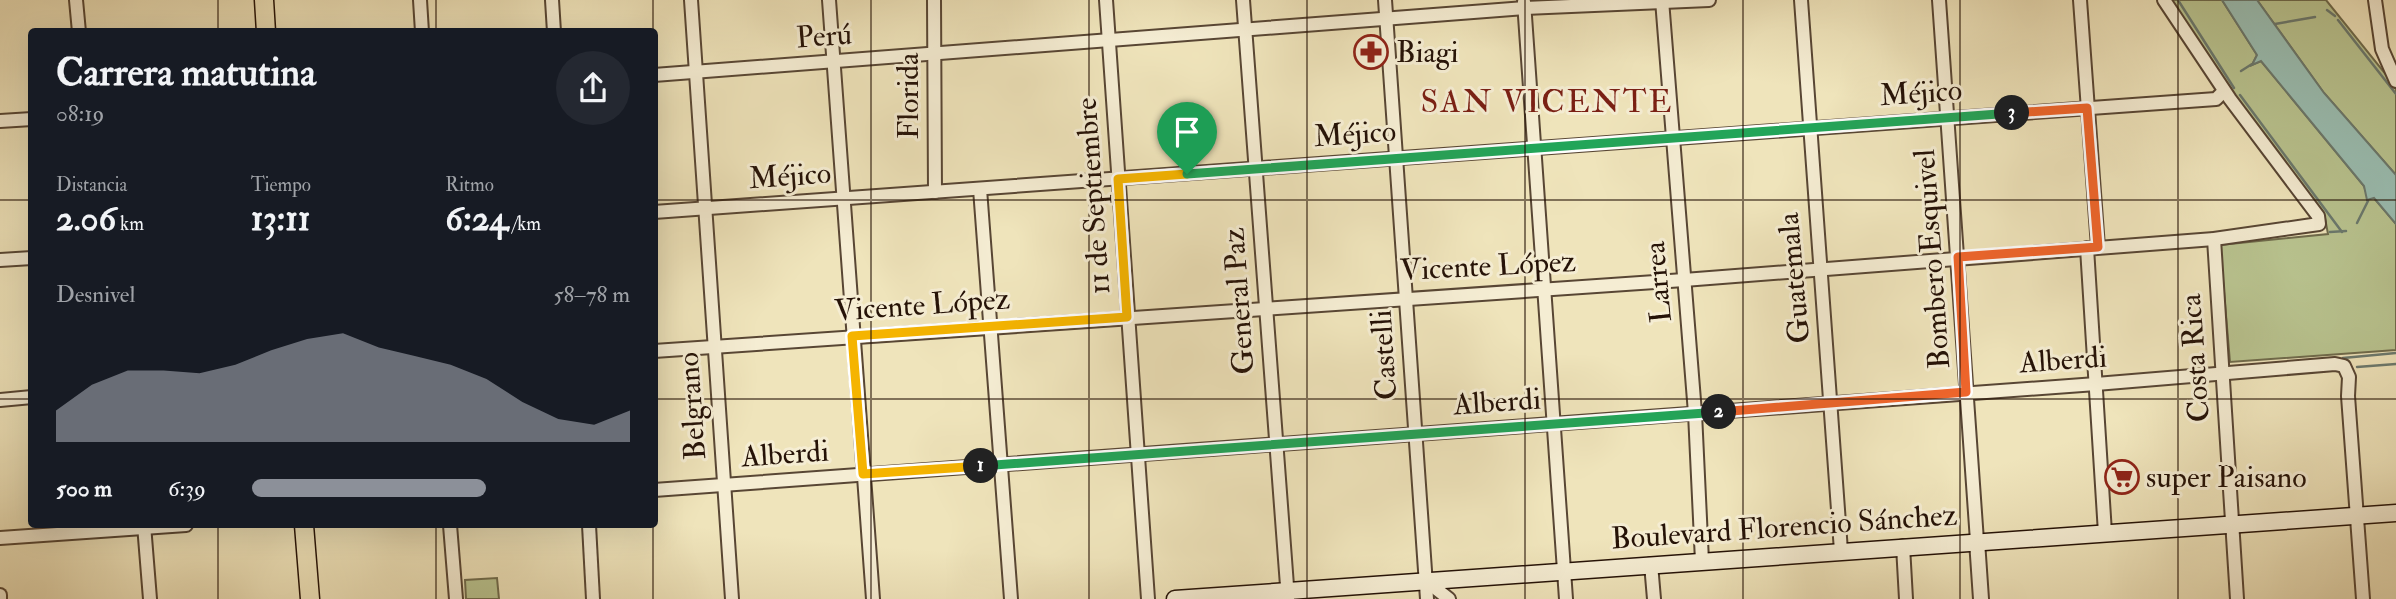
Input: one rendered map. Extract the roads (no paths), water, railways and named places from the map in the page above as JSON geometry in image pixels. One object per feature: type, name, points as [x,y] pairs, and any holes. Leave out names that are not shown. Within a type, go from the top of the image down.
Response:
[{"type":"main road","points":[[264,0],[266,28]]},
{"type":"main road","name":"Boulevard Florencio Sánchez","points":[[1175,599],[1288,595],[1425,580],[2396,513]]},
{"type":"main road","points":[[304,528],[310,599]]},
{"type":"street","points":[[76,0],[79,28]]},
{"type":"street","points":[[420,0],[422,28]]},
{"type":"street","points":[[552,0],[554,28]]},
{"type":"street","name":"Belgrano","points":[[691,0],[732,599]]},
{"type":"street","points":[[829,0],[873,599]]},
{"type":"street","name":"Florida","points":[[934,0],[935,192]]},
{"type":"street","name":"11 de Septiembre","points":[[1106,0],[1148,599]]},
{"type":"street","name":"General Paz","points":[[1243,0],[1288,595]]},
{"type":"street","name":"Castelli","points":[[1385,0],[1427,599]]},
{"type":"street","name":"Perú","points":[[658,75],[1386,20],[1524,4],[1709,0]]},
{"type":"street","name":"Guatemala","points":[[1801,0],[1808,128],[1841,551]]},
{"type":"street","name":"Bombero Esquivel","points":[[1940,0],[1981,599]]},
{"type":"street","points":[[2081,0],[2093,248],[2096,384],[2105,533]]},
{"type":"street","points":[[2164,0],[2224,91]]},
{"type":"street","points":[[2379,0],[2382,49],[2396,81]]},
{"type":"street","name":"Larrea","points":[[1662,2],[1695,414],[1702,561]]},
{"type":"street","points":[[1524,4],[1566,599]]},
{"type":"street","name":"Méjico","points":[[658,212],[2216,99],[2224,91]]},
{"type":"street","name":"Vicente López","points":[[658,351],[1406,297],[1684,280],[2214,239],[2315,226],[2320,221],[2224,91]]},
{"type":"street","points":[[0,121],[28,119]]},
{"type":"street","points":[[980,189],[1011,599]]},
{"type":"street","name":"Costa Rica","points":[[2214,239],[2237,599]]},
{"type":"street","points":[[0,260],[28,258]]},
{"type":"street","name":"Alberdi","points":[[658,490],[1830,404],[2334,364],[2344,366],[2349,377],[2356,515]]},
{"type":"street","points":[[0,400],[28,397]]},
{"type":"street","points":[[2356,515],[2363,599]]},
{"type":"street","points":[[0,538],[131,528]]},
{"type":"street","points":[[144,528],[150,599]]},
{"type":"street","points":[[450,528],[456,599]]},
{"type":"street","points":[[589,528],[593,599]]},
{"type":"street","points":[[1903,546],[1906,599]]},
{"type":"street","points":[[1651,565],[1654,599]]},
{"type":"street","points":[[1425,580],[1448,599]]},
{"type":"water","points":[[2222,0],[2257,0],[2324,93],[2396,175],[2396,224],[2374,198],[2367,200],[2364,186],[2261,61],[2252,65],[2257,55]]},
{"type":"waterway","points":[[2178,0],[2234,88]]},
{"type":"waterway","points":[[2327,10],[2335,16]]},
{"type":"waterway","points":[[2275,24],[2315,17]]},
{"type":"waterway","points":[[2338,20],[2396,94]]},
{"type":"waterway","points":[[2241,71],[2252,64]]},
{"type":"waterway","points":[[2240,95],[2342,232]]},
{"type":"waterway","points":[[2357,223],[2368,201]]},
{"type":"waterway","points":[[2330,232],[2346,231]]},
{"type":"waterway","points":[[2343,358],[2396,353]]},
{"type":"waterway","points":[[2357,367],[2396,364]]},
{"type":"place","name":"Biagi","points":[[1371,52]]},
{"type":"place","name":"super Paisano","points":[[2122,477]]},
{"type":"district","name":"SAN VICENTE","points":[[1547,102]]}]
